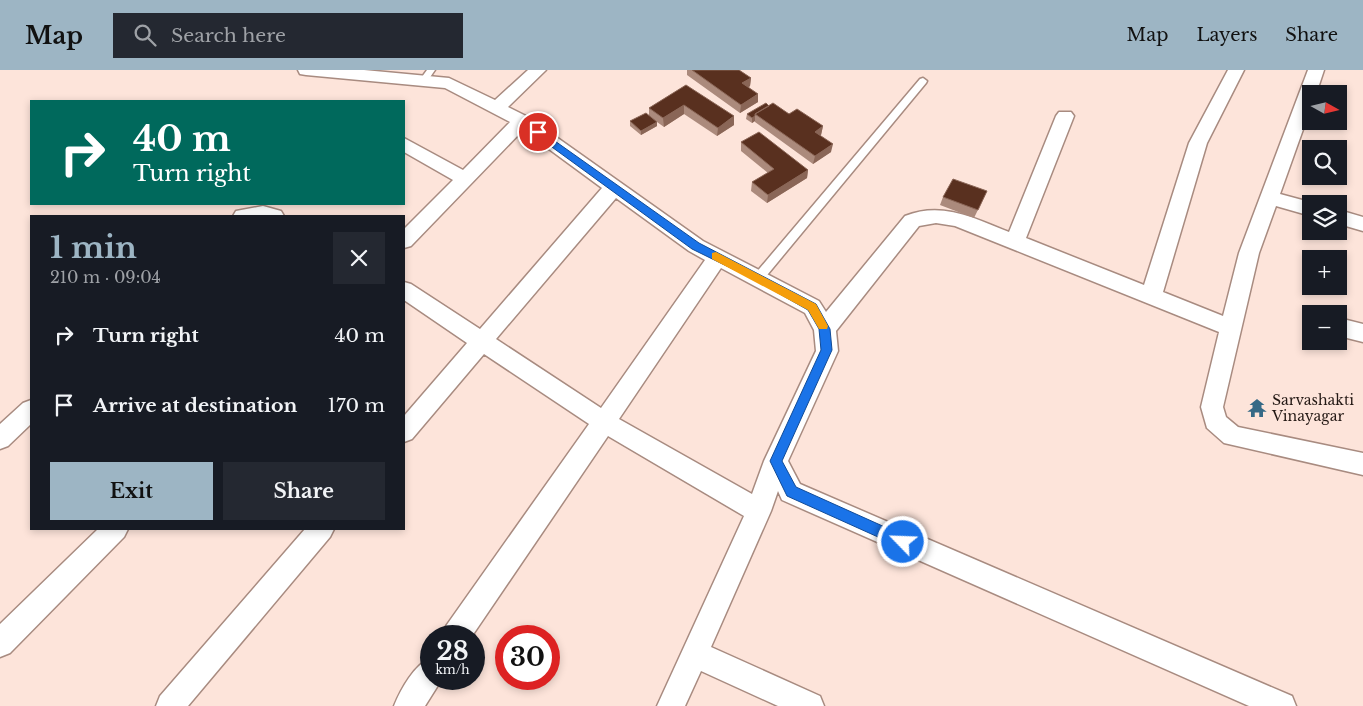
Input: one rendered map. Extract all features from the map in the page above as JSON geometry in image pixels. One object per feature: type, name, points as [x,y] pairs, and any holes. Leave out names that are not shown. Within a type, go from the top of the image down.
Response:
[{"type":"street","points":[[306,70],[386,77],[427,75],[448,83],[522,121],[696,246],[759,277],[812,307],[825,329],[826,350],[776,461],[759,511],[671,706]]},
{"type":"street","points":[[496,108],[538,70]]},
{"type":"street","points":[[1151,296],[1198,143],[1236,70]]},
{"type":"street","points":[[1316,70],[1249,253],[1212,407],[1213,418],[1221,429],[1232,436],[1363,464]]},
{"type":"street","points":[[1015,242],[1065,116]]},
{"type":"street","points":[[405,240],[522,121]]},
{"type":"street","points":[[405,145],[465,179]]},
{"type":"street","points":[[405,431],[614,187]]},
{"type":"street","points":[[1270,198],[1302,207]]},
{"type":"street","points":[[250,215],[263,213],[270,215]]},
{"type":"street","points":[[825,329],[912,221],[924,215],[940,215],[960,220],[1231,328]]},
{"type":"street","points":[[1347,219],[1363,224]]},
{"type":"street","points":[[464,625],[718,257]]},
{"type":"street","points":[[405,291],[604,422],[759,511]]},
{"type":"street","points":[[1347,329],[1363,333]]},
{"type":"street","points":[[0,439],[30,411]]},
{"type":"street","points":[[776,461],[791,492],[1282,706]]},
{"type":"street","points":[[0,643],[114,530]]},
{"type":"street","points":[[170,706],[321,530]]},
{"type":"street","points":[[695,654],[810,706]]},
{"type":"street","points":[[408,706],[420,688]]},
{"type":"lane","points":[[759,277],[923,81]]},
{"type":"building","points":[[692,70],[739,70],[751,78],[742,83],[758,94],[741,105]]},
{"type":"building","points":[[686,85],[734,116],[718,128],[684,105],[663,118],[649,108]]},
{"type":"building","points":[[766,103],[769,106],[755,114],[752,118],[747,114]]},
{"type":"building","points":[[773,103],[789,114],[797,109],[823,126],[815,132],[833,144],[815,156],[755,114]]},
{"type":"building","points":[[646,113],[657,122],[641,131],[630,121]]},
{"type":"building","points":[[759,132],[808,170],[768,195],[752,182],[774,169],[741,142]]},
{"type":"building","points":[[953,179],[987,191],[978,210],[943,197]]},
{"type":"slow traffic","points":[[716,256],[759,277],[812,307],[823,326]]},
{"type":"place","name":"Sarvashakti Vinayagar","points":[[1257,408]]},
{"type":"route","points":[[538,132],[696,246],[759,277],[812,307],[825,329],[826,350],[776,461],[791,492],[903,542]]}]
